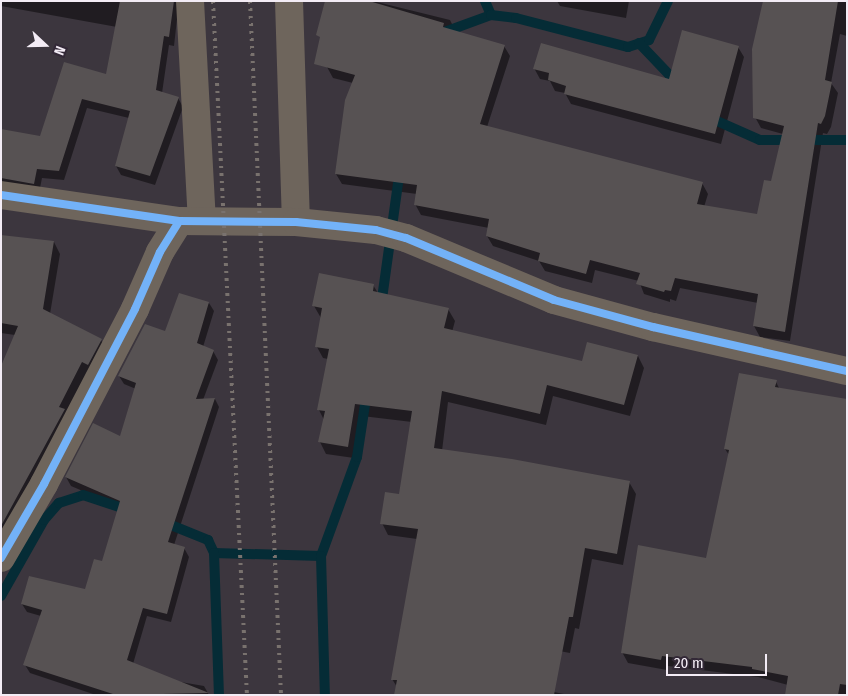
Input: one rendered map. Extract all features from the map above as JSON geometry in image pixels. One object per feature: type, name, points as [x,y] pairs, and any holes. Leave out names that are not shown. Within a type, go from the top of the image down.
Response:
[{"type":"street","points":[[1,558],[44,484],[135,309],[160,252],[191,221],[190,1]]},
{"type":"street","points":[[289,1],[296,222]]},
{"type":"street","points":[[1,195],[191,221],[296,222],[376,230],[406,238],[554,300],[653,327],[847,371]]},
{"type":"building","points":[[120,1],[174,1],[169,37],[164,36],[156,90],[179,97],[150,176],[115,166],[130,111],[82,99],[59,171],[37,169],[34,184],[1,178],[1,129],[40,136],[64,62],[106,74]]},
{"type":"building","points":[[325,1],[369,1],[444,23],[443,27],[505,45],[480,124],[703,182],[697,204],[757,214],[764,180],[771,181],[784,126],[753,118],[752,49],[763,1],[838,1],[825,80],[832,82],[825,116],[821,124],[818,123],[785,332],[753,326],[758,294],[675,278],[671,291],[665,290],[664,292],[636,284],[640,273],[590,260],[586,274],[538,261],[540,253],[486,236],[489,219],[414,205],[417,185],[335,174],[345,100],[355,75],[314,64],[320,37],[316,35]]},
{"type":"building","points":[[682,30],[739,46],[715,134],[564,94],[566,86],[548,80],[549,73],[533,69],[541,43],[669,79]]},
{"type":"building","points":[[1,235],[54,241],[43,309],[102,339],[88,365],[82,362],[59,407],[65,409],[1,526],[1,366],[18,326],[1,323]]},
{"type":"building","points":[[319,273],[374,284],[373,291],[449,308],[444,328],[582,361],[587,342],[638,355],[624,405],[547,385],[540,414],[442,391],[434,448],[512,459],[630,481],[617,554],[585,548],[573,617],[569,617],[554,695],[394,695],[397,680],[391,680],[418,529],[380,524],[385,492],[399,494],[412,411],[355,404],[348,447],[318,442],[325,411],[317,410],[329,349],[315,347],[322,308],[312,306]]},
{"type":"building","points":[[179,293],[209,302],[197,343],[214,350],[196,399],[215,398],[168,542],[185,547],[167,614],[143,608],[127,660],[209,693],[116,695],[23,665],[42,610],[21,604],[29,576],[85,589],[94,559],[102,561],[120,501],[65,477],[93,423],[120,436],[136,383],[118,376],[145,324],[165,331]]},
{"type":"building","points":[[739,373],[777,380],[775,387],[847,399],[847,685],[840,684],[838,695],[785,695],[788,676],[752,669],[752,667],[662,656],[661,660],[621,653],[638,545],[706,558],[729,450],[724,449]]},
{"type":"waterway","points":[[485,1],[491,15]]},
{"type":"waterway","points":[[439,34],[491,15],[516,18],[628,47],[649,40],[668,1]]},
{"type":"waterway","points":[[639,43],[678,84]]},
{"type":"waterway","points":[[708,117],[760,140],[847,140]]},
{"type":"waterway","points":[[381,306],[400,169]]},
{"type":"waterway","points":[[161,521],[208,540],[214,553],[321,556],[357,457],[367,392]]},
{"type":"waterway","points":[[1,596],[44,520],[59,503],[83,495],[131,511]]},
{"type":"waterway","points":[[214,553],[219,695]]},
{"type":"waterway","points":[[321,556],[325,695]]},
{"type":"railway","points":[[213,1],[247,695]]},
{"type":"railway","points":[[250,1],[281,695]]},
{"type":"cycle path","points":[[1,195],[179,221],[296,222],[376,230],[406,238],[554,300],[653,327],[847,371]]},
{"type":"cycle path","points":[[1,558],[44,484],[135,309],[160,252],[179,221]]}]
